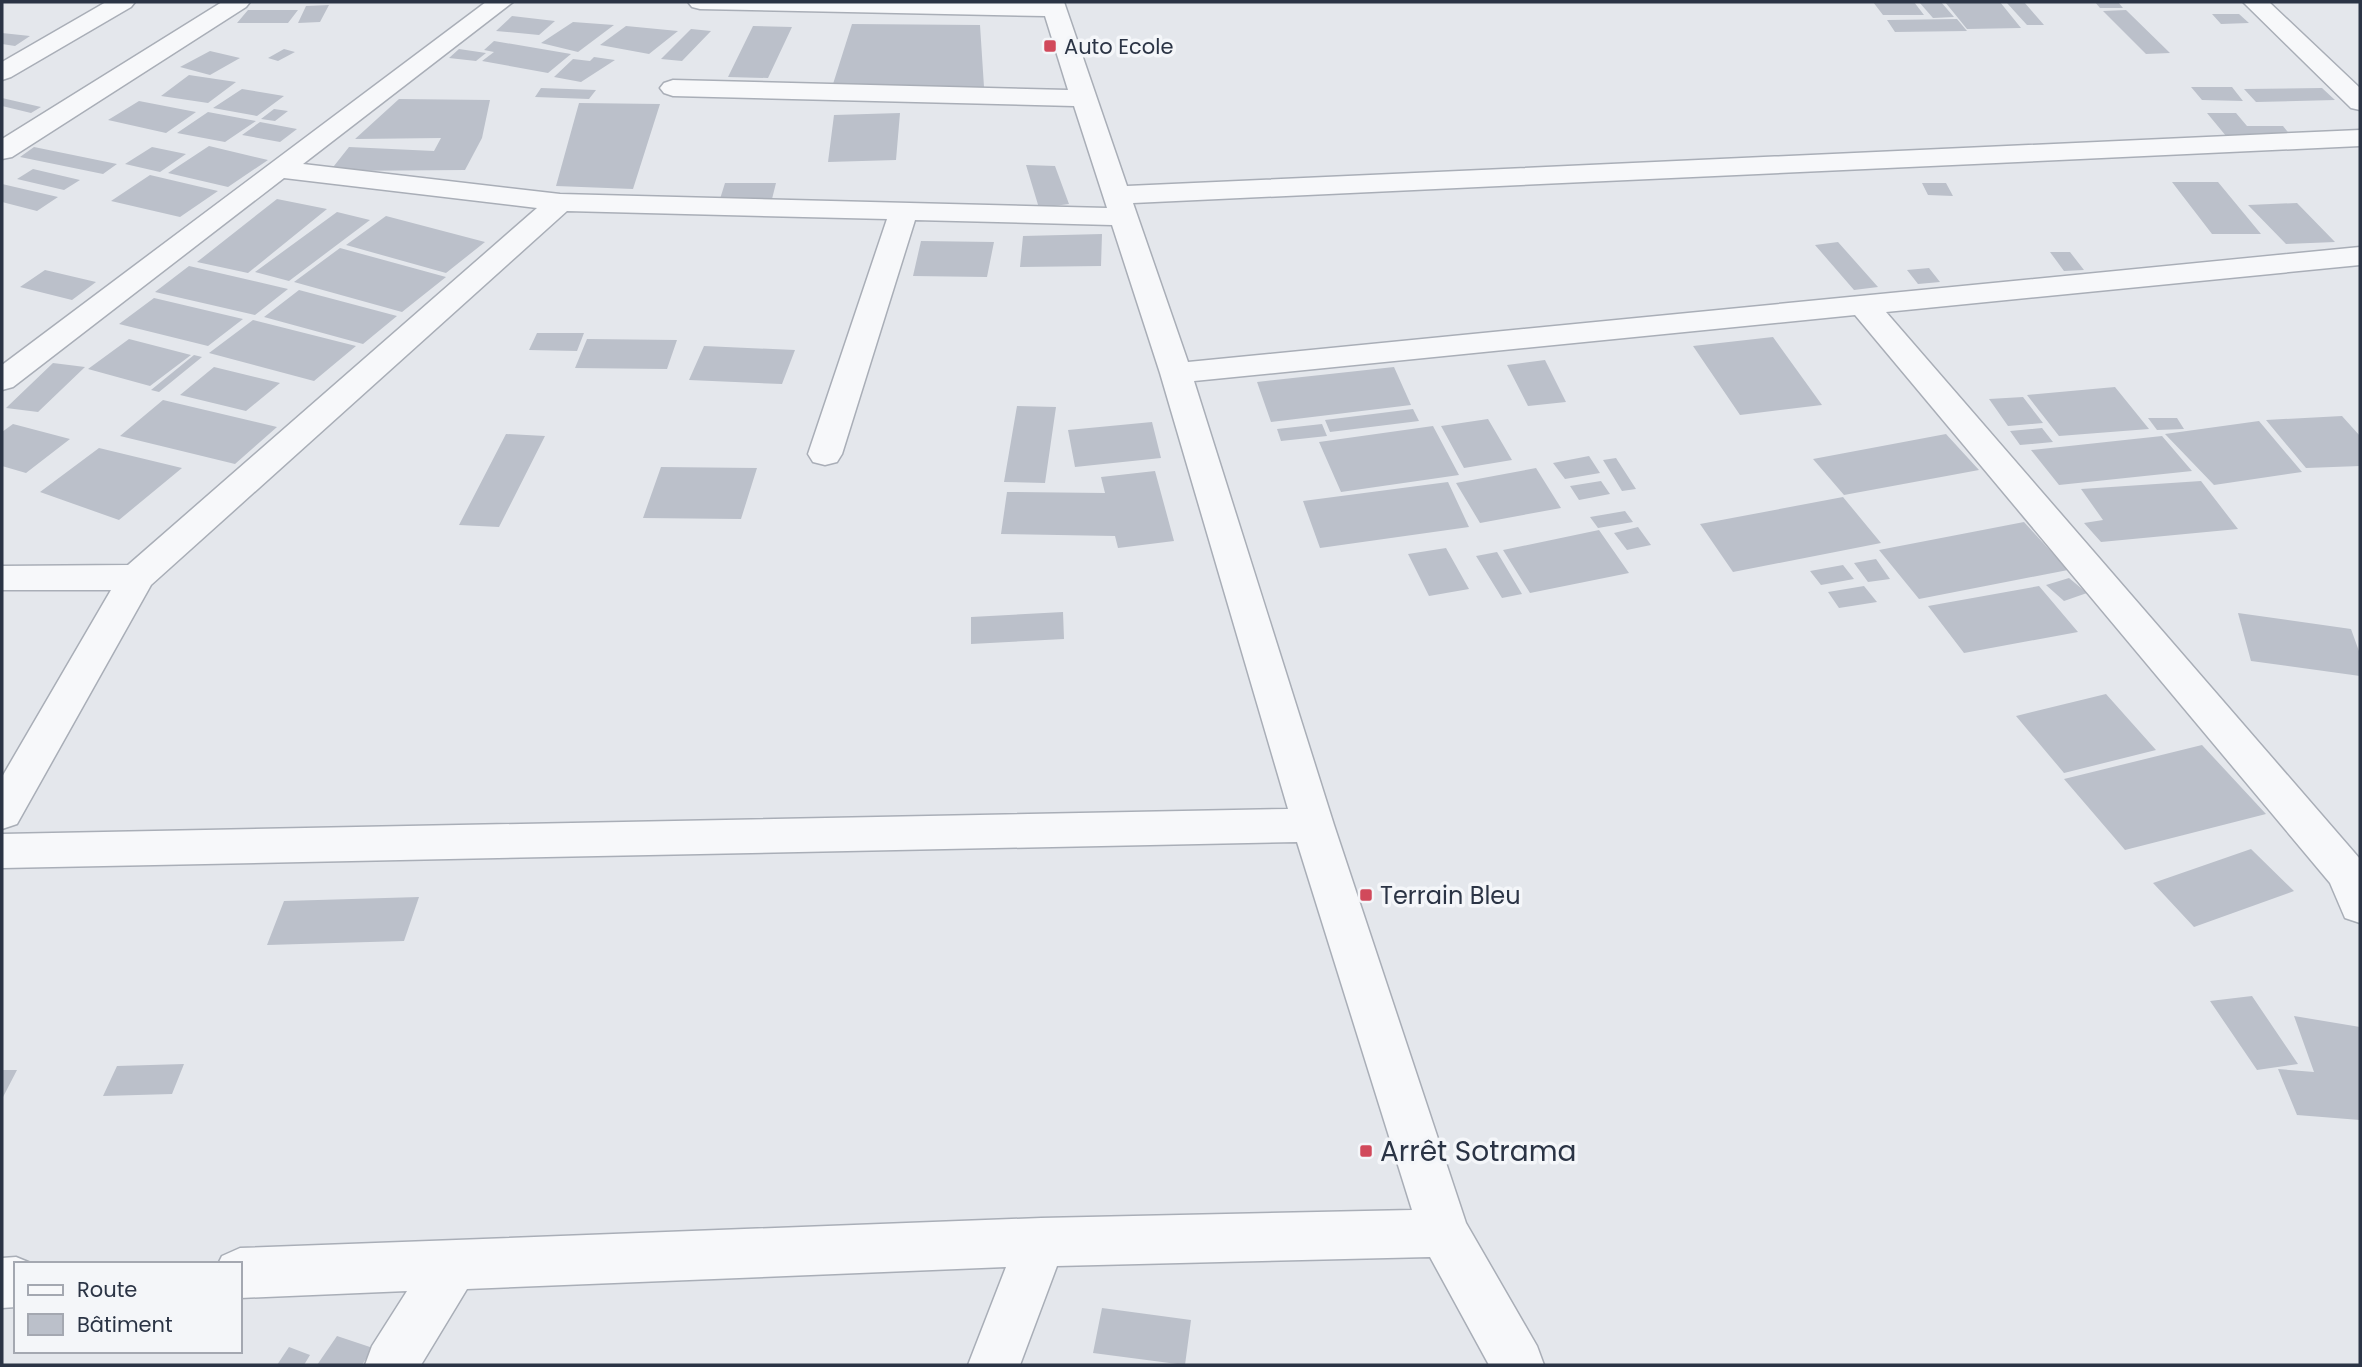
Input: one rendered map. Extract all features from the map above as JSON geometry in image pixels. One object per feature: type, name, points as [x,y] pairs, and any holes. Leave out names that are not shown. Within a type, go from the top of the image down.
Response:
[{"type":"street","points":[[2,72],[123,2]]},
{"type":"street","points":[[2,151],[238,2]]},
{"type":"street","points":[[2,380],[501,2]]},
{"type":"street","points":[[700,2],[1053,5],[1176,373],[1312,825],[1444,1233],[1518,1365]]},
{"type":"street","points":[[2255,2],[2360,102]]},
{"type":"street","points":[[673,88],[1084,98]]},
{"type":"street","points":[[278,169],[560,202],[904,211],[1120,206],[2360,138]]},
{"type":"street","points":[[2,813],[137,577],[560,202]]},
{"type":"street","points":[[825,454],[904,211]]},
{"type":"street","points":[[1176,373],[2360,256]]},
{"type":"street","points":[[1863,305],[2356,883]]},
{"type":"street","points":[[2,578],[137,577]]},
{"type":"street","points":[[2,850],[1312,825]]},
{"type":"street","points":[[242,1273],[1041,1242],[1444,1233]]},
{"type":"street","points":[[994,1365],[1041,1242]]},
{"type":"street","points":[[391,1365],[453,1265]]},
{"type":"building","points":[[1873,2],[1914,2],[1924,15],[1883,15]]},
{"type":"building","points":[[1919,2],[1941,2],[1954,17],[1933,18]]},
{"type":"building","points":[[1945,2],[2000,2],[2021,28],[1967,29]]},
{"type":"building","points":[[2006,2],[2024,2],[2044,25],[2027,25]]},
{"type":"building","points":[[2095,2],[2118,2],[2123,8],[2100,8]]},
{"type":"building","points":[[329,5],[320,22],[298,23],[306,6]]},
{"type":"building","points":[[248,10],[298,10],[288,23],[237,23]]},
{"type":"building","points":[[2126,10],[2170,53],[2146,54],[2103,11]]},
{"type":"building","points":[[2212,14],[2239,14],[2249,23],[2221,24]]},
{"type":"building","points":[[512,16],[555,21],[539,35],[496,31]]},
{"type":"building","points":[[1957,19],[1967,31],[1895,32],[1887,20]]},
{"type":"building","points":[[573,22],[614,25],[578,52],[541,43]]},
{"type":"building","points":[[852,24],[980,25],[984,87],[833,84]]},
{"type":"building","points":[[626,26],[678,31],[649,54],[600,45]]},
{"type":"building","points":[[753,26],[792,27],[768,78],[728,77]]},
{"type":"building","points":[[691,29],[711,31],[682,61],[661,59]]},
{"type":"building","points":[[2,33],[30,36],[15,46],[2,44]]},
{"type":"building","points":[[494,41],[571,54],[548,73],[482,61],[494,52],[484,50]]},
{"type":"building","points":[[284,49],[295,52],[278,61],[268,58]]},
{"type":"building","points":[[459,49],[486,53],[476,61],[449,58]]},
{"type":"building","points":[[210,51],[240,58],[210,75],[180,67]]},
{"type":"building","points":[[594,57],[615,60],[581,82],[554,77],[573,59],[590,61]]},
{"type":"building","points":[[189,75],[236,82],[208,103],[161,96]]},
{"type":"building","points":[[2191,87],[2232,87],[2243,101],[2202,100]]},
{"type":"building","points":[[541,88],[596,90],[589,99],[535,97]]},
{"type":"building","points":[[2322,88],[2335,100],[2256,102],[2244,89]]},
{"type":"building","points":[[242,89],[284,96],[257,116],[213,108]]},
{"type":"building","points":[[2,98],[41,107],[31,113],[2,106]]},
{"type":"building","points":[[399,99],[490,100],[482,138],[465,170],[330,171],[349,147],[434,151],[441,138],[355,139]]},
{"type":"building","points":[[139,101],[196,112],[166,133],[108,120]]},
{"type":"building","points":[[579,103],[660,104],[633,189],[556,186]]},
{"type":"building","points":[[274,109],[288,111],[275,121],[261,119]]},
{"type":"building","points":[[208,112],[256,121],[225,142],[177,133]]},
{"type":"building","points":[[900,113],[896,160],[828,162],[834,115]]},
{"type":"building","points":[[2207,113],[2236,113],[2247,126],[2283,126],[2291,136],[2226,136]]},
{"type":"building","points":[[260,122],[297,129],[280,142],[242,135]]},
{"type":"building","points":[[209,146],[268,160],[228,187],[168,173]]},
{"type":"building","points":[[34,147],[117,164],[103,174],[20,157]]},
{"type":"building","points":[[152,147],[186,154],[160,172],[125,164]]},
{"type":"building","points":[[1026,165],[1055,166],[1069,204],[1039,208]]},
{"type":"building","points":[[33,169],[80,180],[64,190],[17,179]]},
{"type":"building","points":[[150,175],[218,191],[180,217],[111,201]]},
{"type":"building","points":[[2172,182],[2218,182],[2261,234],[2212,234]]},
{"type":"building","points":[[725,183],[776,183],[772,199],[720,199]]},
{"type":"building","points":[[1922,183],[1946,183],[1953,196],[1928,195]]},
{"type":"building","points":[[2,184],[58,197],[37,211],[2,202]]},
{"type":"building","points":[[277,199],[327,209],[248,273],[197,262]]},
{"type":"building","points":[[2297,203],[2335,242],[2286,244],[2248,205]]},
{"type":"building","points":[[337,212],[370,220],[289,281],[255,272]]},
{"type":"building","points":[[386,216],[485,242],[446,273],[346,245]]},
{"type":"building","points":[[1102,234],[1101,266],[1020,267],[1023,236]]},
{"type":"building","points":[[921,241],[994,242],[987,277],[913,276]]},
{"type":"building","points":[[1838,242],[1878,287],[1854,290],[1815,245]]},
{"type":"building","points":[[340,248],[446,277],[402,312],[294,282]]},
{"type":"building","points":[[2050,252],[2070,252],[2084,270],[2064,271]]},
{"type":"building","points":[[189,266],[288,289],[255,315],[155,292]]},
{"type":"building","points":[[1929,268],[1940,282],[1918,284],[1907,270]]},
{"type":"building","points":[[45,270],[96,282],[72,300],[20,287]]},
{"type":"building","points":[[299,290],[397,316],[363,344],[264,317]]},
{"type":"building","points":[[154,298],[243,319],[208,346],[119,324]]},
{"type":"building","points":[[253,320],[356,346],[314,381],[209,353]]},
{"type":"building","points":[[537,333],[584,333],[577,351],[529,350]]},
{"type":"building","points":[[1773,337],[1822,405],[1740,415],[1693,346]]},
{"type":"building","points":[[129,339],[191,355],[150,386],[88,369]]},
{"type":"building","points":[[587,339],[677,340],[667,369],[575,368]]},
{"type":"building","points":[[704,346],[795,350],[782,384],[689,380]]},
{"type":"building","points":[[194,355],[202,357],[159,392],[151,390]]},
{"type":"building","points":[[1545,360],[1566,402],[1528,406],[1507,365]]},
{"type":"building","points":[[53,363],[85,367],[38,412],[6,408]]},
{"type":"building","points":[[214,367],[280,383],[246,411],[180,395]]},
{"type":"building","points":[[1394,367],[1411,405],[1271,422],[1257,382]]},
{"type":"building","points":[[2115,387],[2149,429],[2059,436],[2027,395]]},
{"type":"building","points":[[2023,397],[2043,423],[2008,426],[1989,399]]},
{"type":"building","points":[[163,400],[277,427],[235,464],[120,436]]},
{"type":"building","points":[[1017,406],[1056,407],[1045,483],[1004,482]]},
{"type":"building","points":[[1413,409],[1419,421],[1330,432],[1325,420]]},
{"type":"building","points":[[2342,416],[2360,436],[2360,466],[2306,468],[2266,420]]},
{"type":"building","points":[[2148,418],[2177,418],[2184,429],[2157,430]]},
{"type":"building","points":[[1488,419],[1512,460],[1464,468],[1441,426]]},
{"type":"building","points":[[2259,421],[2302,472],[2214,485],[2165,434]]},
{"type":"building","points":[[1152,422],[1161,458],[1075,467],[1068,430]]},
{"type":"building","points":[[13,424],[70,439],[26,473],[2,466],[2,432]]},
{"type":"building","points":[[1322,424],[1327,436],[1281,441],[1277,429]]},
{"type":"building","points":[[1433,426],[1459,475],[1341,492],[1319,442]]},
{"type":"building","points":[[2042,428],[2053,442],[2020,445],[2010,431]]},
{"type":"building","points":[[506,434],[545,436],[499,527],[459,525]]},
{"type":"building","points":[[1946,434],[1979,470],[1844,495],[1813,459]]},
{"type":"building","points":[[2162,436],[2192,471],[2059,485],[2031,450]]},
{"type":"building","points":[[99,448],[182,468],[119,520],[40,492]]},
{"type":"building","points":[[1589,456],[1600,473],[1565,479],[1553,463]]},
{"type":"building","points":[[1616,458],[1636,489],[1622,491],[1603,460]]},
{"type":"building","points":[[661,467],[757,468],[741,519],[643,518]]},
{"type":"building","points":[[1536,468],[1561,508],[1480,523],[1456,483]]},
{"type":"building","points":[[1155,471],[1174,541],[1118,548],[1115,536],[1001,534],[1007,492],[1105,493],[1101,477]]},
{"type":"building","points":[[1601,481],[1610,494],[1579,500],[1570,486]]},
{"type":"building","points":[[2201,481],[2238,529],[2101,542],[2084,523],[2103,520],[2081,489]]},
{"type":"building","points":[[1448,482],[1469,527],[1320,548],[1303,501]]},
{"type":"building","points":[[1843,497],[1881,543],[1733,572],[1700,524]]},
{"type":"building","points":[[1625,511],[1633,522],[1598,528],[1590,517]]},
{"type":"building","points":[[2024,522],[2068,570],[1919,599],[1879,550]]},
{"type":"building","points":[[1638,527],[1651,545],[1627,550],[1614,533]]},
{"type":"building","points":[[1599,530],[1629,573],[1530,593],[1503,550]]},
{"type":"building","points":[[1446,548],[1469,589],[1429,596],[1408,554]]},
{"type":"building","points":[[1497,552],[1522,594],[1502,598],[1476,556]]},
{"type":"building","points":[[1876,559],[1890,579],[1868,582],[1854,563]]},
{"type":"building","points":[[1843,565],[1854,579],[1821,585],[1810,571]]},
{"type":"building","points":[[2069,578],[2087,593],[2064,601],[2046,585]]},
{"type":"building","points":[[1864,586],[1877,602],[1839,608],[1828,592]]},
{"type":"building","points":[[2039,586],[2078,632],[1964,653],[1928,606]]},
{"type":"building","points":[[1063,612],[1064,639],[971,644],[971,617]]},
{"type":"building","points":[[2238,613],[2351,629],[2360,654],[2360,676],[2251,661]]},
{"type":"building","points":[[2106,694],[2156,750],[2064,773],[2016,716]]},
{"type":"building","points":[[2202,745],[2266,814],[2125,850],[2064,779]]},
{"type":"building","points":[[2251,849],[2294,891],[2194,927],[2153,883]]},
{"type":"building","points":[[419,897],[404,941],[267,945],[284,901]]},
{"type":"building","points":[[2252,996],[2298,1064],[2257,1070],[2210,1001]]},
{"type":"building","points":[[2294,1016],[2360,1027],[2360,1120],[2297,1115],[2278,1069],[2314,1072]]},
{"type":"building","points":[[184,1064],[172,1094],[103,1096],[117,1066]]},
{"type":"building","points":[[2,1070],[17,1070],[2,1099]]},
{"type":"building","points":[[1102,1308],[1191,1320],[1185,1365],[1093,1353]]},
{"type":"building","points":[[337,1336],[373,1348],[362,1365],[317,1365]]},
{"type":"building","points":[[289,1347],[310,1355],[304,1365],[277,1365]]},
{"type":"place","name":"Auto Ecole","points":[[1050,46]]},
{"type":"place","name":"Terrain Bleu","points":[[1366,895]]},
{"type":"place","name":"Arrêt Sotrama","points":[[1366,1151]]}]
